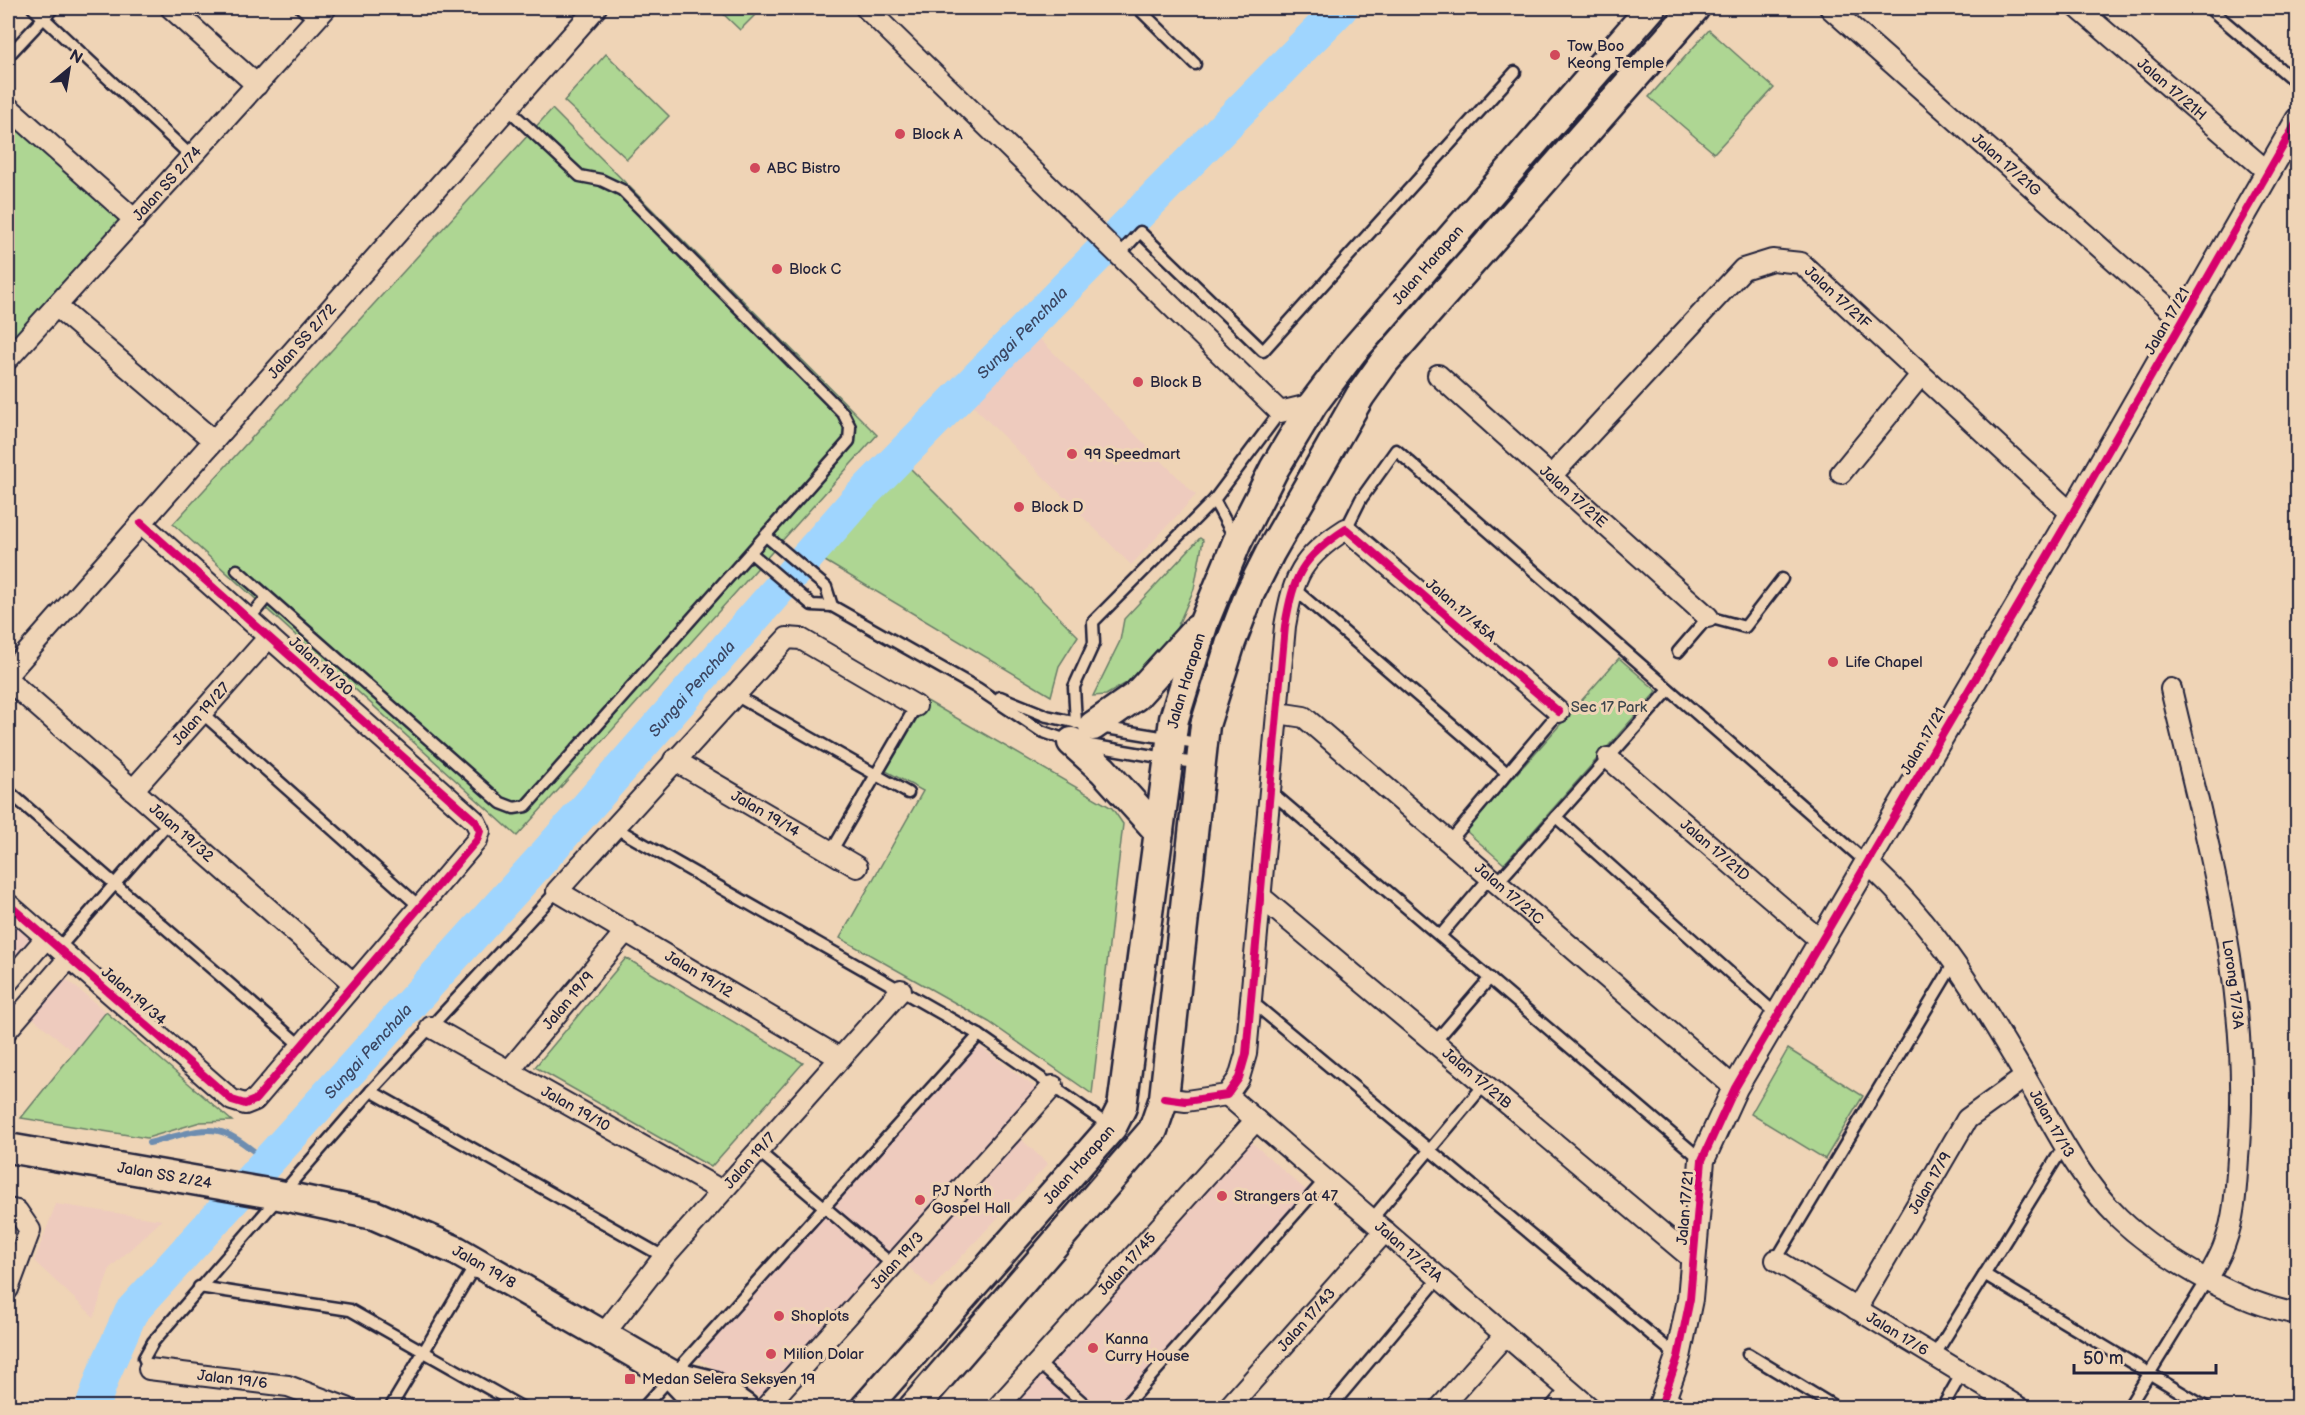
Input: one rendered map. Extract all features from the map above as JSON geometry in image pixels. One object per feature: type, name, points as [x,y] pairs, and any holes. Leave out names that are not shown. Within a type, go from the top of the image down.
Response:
[{"type":"main road","name":"Jalan Harapan","points":[[865,1407],[1112,1127],[1122,1107],[1174,719],[1204,622],[1237,542],[1275,469],[1313,404],[1396,299],[1652,8]]},
{"type":"main road","name":"Jalan Harapan","points":[[913,1407],[1153,1130],[1164,1098],[1205,725],[1230,642],[1250,593],[1360,396],[1385,361],[1695,8]]},
{"type":"main road","points":[[1160,832],[1103,770],[1080,730],[1136,696],[1204,622]]},
{"type":"main road","name":"Jalan SS 2/24","points":[[8,1148],[275,1195]]},
{"type":"main road","name":"Jalan SS 2/24","points":[[8,1157],[49,1156]]},
{"type":"main road","name":"Jalan 19/8","points":[[275,1195],[374,1215],[457,1251],[672,1375],[703,1407]]},
{"type":"main road","name":"Jalan 19/8","points":[[672,1375],[712,1385],[744,1407]]},
{"type":"street","points":[[171,8],[257,85]]},
{"type":"street","name":"Jalan SS 2/72","points":[[8,674],[596,8]]},
{"type":"street","points":[[866,8],[1280,412],[1313,404]]},
{"type":"street","name":"Jalan 17/21G","points":[[1830,8],[2183,321]]},
{"type":"street","name":"Jalan 17/21H","points":[[2078,8],[2268,172]]},
{"type":"street","name":"Jalan SS 2/74","points":[[8,359],[257,85],[314,12]]},
{"type":"street","points":[[8,107],[135,220]]},
{"type":"street","name":"Jalan 17/21","points":[[1667,1405],[1690,1299],[1702,1160],[1735,1088],[2072,514],[2298,120]]},
{"type":"street","name":"Jalan 17/21F","points":[[1551,476],[1743,269],[1772,260],[1801,264],[2072,514]]},
{"type":"street","points":[[56,306],[214,441]]},
{"type":"street","name":"Jalan 17/21E","points":[[1438,375],[1708,617]]},
{"type":"street","points":[[1841,473],[1921,375]]},
{"type":"street","name":"Jalan 19/30","points":[[141,523],[476,821],[480,831],[477,840],[420,907]]},
{"type":"street","points":[[1164,1098],[1185,1101],[1227,1095],[1239,1078],[1246,1054],[1285,626],[1292,587],[1313,552],[1346,529]]},
{"type":"street","name":"Jalan 17/45A","points":[[1346,529],[1559,712]]},
{"type":"street","name":"Jalan 19/27","points":[[133,790],[269,637]]},
{"type":"street","points":[[557,891],[787,638],[801,639],[916,705]]},
{"type":"street","name":"Jalan 19/32","points":[[8,680],[354,984]]},
{"type":"street","name":"Lorong 17/3A","points":[[2171,689],[2227,937],[2235,981],[2242,1062],[2241,1128],[2233,1213],[2225,1245],[2207,1280]]},
{"type":"street","name":"Jalan 17/21C","points":[[1278,713],[1304,717],[1450,840],[1735,1088]]},
{"type":"street","name":"Jalan 17/21D","points":[[1608,758],[1821,941]]},
{"type":"street","name":"Jalan 19/14","points":[[674,760],[857,867]]},
{"type":"street","name":"Jalan 17/13","points":[[1867,863],[1895,888],[1943,945],[2025,1077],[2064,1146],[2118,1217],[2172,1262],[2246,1301],[2298,1314]]},
{"type":"street","name":"Jalan 19/12","points":[[557,891],[840,1058]]},
{"type":"street","name":"Jalan 17/21B","points":[[1261,897],[1694,1260]]},
{"type":"street","name":"Jalan 19/34","points":[[8,904],[232,1100],[245,1104],[255,1100],[301,1046]]},
{"type":"street","points":[[301,1046],[420,907]]},
{"type":"street","name":"Jalan 19/9","points":[[509,1071],[626,932]]},
{"type":"street","points":[[8,982],[58,948]]},
{"type":"street","points":[[8,1029],[58,948]]},
{"type":"street","name":"Jalan 19/7","points":[[603,1335],[664,1257],[901,990]]},
{"type":"street","name":"Jalan 19/10","points":[[431,1027],[722,1191]]},
{"type":"street","name":"Jalan 17/9","points":[[1856,1309],[1967,1119],[2025,1077]]},
{"type":"street","name":"Jalan 19/3","points":[[765,1407],[1053,1086]]},
{"type":"street","name":"Jalan 17/21A","points":[[1227,1095],[1590,1407]]},
{"type":"street","name":"Jalan 17/45","points":[[997,1407],[1256,1120]]},
{"type":"street","points":[[8,1289],[30,1230],[12,1210]]},
{"type":"street","name":"Jalan 17/43","points":[[1228,1407],[1378,1225]]},
{"type":"street","name":"Jalan 17/6","points":[[1776,1260],[2020,1407]]},
{"type":"street","points":[[1440,1407],[1505,1335]]},
{"type":"street","name":"Jalan 19/6","points":[[149,1369],[288,1386],[347,1407]]},
{"type":"lane","points":[[33,8],[192,157]]},
{"type":"lane","points":[[8,56],[53,8]]},
{"type":"lane","points":[[1138,8],[1195,64]]},
{"type":"lane","points":[[2209,8],[2298,84]]},
{"type":"lane","points":[[1119,255],[1140,232],[1263,351],[1515,72]]},
{"type":"lane","points":[[237,570],[501,803],[514,808],[526,806],[770,539],[849,441],[850,427],[843,413],[622,190],[601,180],[580,176],[507,108]]},
{"type":"lane","points":[[1080,730],[1074,687],[1094,643],[1093,622],[1215,500],[1280,412]]},
{"type":"lane","points":[[1346,529],[1361,499],[1396,450],[1867,863]]},
{"type":"lane","points":[[1215,500],[1237,542]]},
{"type":"lane","points":[[770,539],[826,587],[832,606]]},
{"type":"lane","points":[[754,556],[812,605],[832,606],[977,688],[1041,731],[1080,730],[1170,750],[1203,754]]},
{"type":"lane","points":[[1678,652],[1708,617],[1745,627],[1782,579]]},
{"type":"lane","points":[[1292,587],[1507,773]]},
{"type":"lane","points":[[249,619],[267,597]]},
{"type":"lane","points":[[977,688],[1080,730],[1170,750],[1203,754]]},
{"type":"lane","points":[[1440,936],[1556,817],[1669,690]]},
{"type":"lane","points":[[735,695],[908,792]]},
{"type":"lane","points":[[831,852],[916,705]]},
{"type":"lane","points":[[202,712],[420,907]]},
{"type":"lane","points":[[1450,840],[1559,712]]},
{"type":"lane","points":[[8,791],[301,1046]]},
{"type":"lane","points":[[1270,791],[1702,1160]]},
{"type":"lane","points":[[1556,817],[1777,1015]]},
{"type":"lane","points":[[58,948],[169,822]]},
{"type":"lane","points":[[614,827],[979,1035],[1112,1127]]},
{"type":"lane","points":[[149,1369],[144,1358],[153,1342],[275,1195],[557,891]]},
{"type":"lane","points":[[1776,1260],[1954,963]]},
{"type":"lane","points":[[1434,1043],[1490,978]]},
{"type":"lane","points":[[1251,1001],[1678,1357]]},
{"type":"lane","points":[[642,1407],[979,1035]]},
{"type":"lane","points":[[1378,1225],[1430,1150],[1484,1085]]},
{"type":"lane","points":[[371,1091],[664,1257]]},
{"type":"lane","points":[[1934,1356],[2064,1146]]},
{"type":"lane","points":[[758,1151],[893,1265]]},
{"type":"lane","points":[[1123,1407],[1325,1180]]},
{"type":"lane","points":[[390,1407],[477,1263]]},
{"type":"lane","points":[[1984,1274],[2208,1407]]},
{"type":"lane","points":[[1330,1407],[1439,1278]]},
{"type":"lane","points":[[2128,1407],[2207,1280]]},
{"type":"lane","points":[[199,1287],[350,1310],[523,1407]]},
{"type":"lane","points":[[1748,1354],[1837,1407]]},
{"type":"lane","points":[[1037,1362],[1089,1407]]},
{"type":"lane","points":[[1942,1407],[1962,1372]]},
{"type":"lane","points":[[1550,1407],[1567,1388]]},
{"type":"shaded area","points":[[1038,337],[1196,495],[1131,565],[971,404]]},
{"type":"shaded area","points":[[8,918],[34,940],[8,970]]},
{"type":"shaded area","points":[[66,979],[106,1012],[74,1052],[33,1018]]},
{"type":"shaded area","points":[[978,1045],[1037,1089],[760,1397],[692,1355]]},
{"type":"shaded area","points":[[1021,1139],[1048,1164],[932,1288],[905,1264]]},
{"type":"shaded area","points":[[1248,1139],[1309,1193],[1114,1407],[1012,1408]]},
{"type":"shaded area","points":[[56,1204],[162,1220],[110,1268],[94,1317],[34,1261]]},
{"type":"green space","points":[[717,8],[762,8],[740,30]]},
{"type":"green space","points":[[1709,30],[1774,88],[1714,153],[1649,97]]},
{"type":"green space","points":[[606,54],[669,116],[627,159],[564,101]]},
{"type":"green space","points":[[552,109],[877,435],[517,836],[173,524]]},
{"type":"green space","points":[[8,117],[123,221],[8,346]]},
{"type":"green space","points":[[907,465],[1078,636],[1059,666],[1051,696],[820,558]]},
{"type":"green space","points":[[1200,538],[1203,540],[1194,589],[1170,643],[1135,678],[1106,695],[1093,696],[1120,641],[1124,619]]},
{"type":"green space","name":"Sec 17 Park","points":[[1619,658],[1657,691],[1504,864],[1466,831]]},
{"type":"green space","points":[[927,701],[1112,808],[1123,824],[1092,1094],[989,1022],[840,938],[923,791],[886,771]]},
{"type":"green space","points":[[626,958],[803,1063],[711,1167],[535,1067]]},
{"type":"green space","points":[[106,1012],[232,1121],[200,1122],[147,1138],[21,1118]]},
{"type":"green space","points":[[1788,1049],[1863,1096],[1825,1159],[1751,1114]]},
{"type":"waterway","name":"Sungai Penchala","points":[[92,1408],[104,1373],[131,1312],[539,862],[855,502],[1341,8]]},
{"type":"waterway","points":[[149,1143],[200,1130],[212,1130],[235,1138],[267,1162]]},
{"type":"cycle path","points":[[1660,1408],[1678,1357],[1690,1299],[1702,1160],[1735,1088],[2072,514],[2298,120]]},
{"type":"cycle path","points":[[8,904],[232,1100],[245,1104],[255,1100],[477,840],[480,831],[475,821],[141,523]]},
{"type":"cycle path","points":[[1164,1098],[1186,1101],[1227,1095],[1239,1078],[1246,1054],[1285,626],[1296,581],[1309,559],[1319,549],[1346,529],[1559,712]]},
{"type":"place","name":"Tow Boo Keong Temple","points":[[1555,55]]},
{"type":"place","name":"Block A","points":[[900,134]]},
{"type":"place","name":"ABC Bistro","points":[[755,168]]},
{"type":"place","name":"Block C","points":[[777,269]]},
{"type":"place","name":"Block B","points":[[1138,382]]},
{"type":"place","name":"99 Speedmart","points":[[1072,454]]},
{"type":"place","name":"Block D","points":[[1019,507]]},
{"type":"place","name":"Life Chapel","points":[[1833,662]]},
{"type":"place","name":"Strangers at 47","points":[[1222,1196]]},
{"type":"place","name":"PJ North Gospel Hall","points":[[920,1200]]},
{"type":"place","name":"Shoplots","points":[[779,1316]]},
{"type":"place","name":"Kanna Curry House","points":[[1093,1348]]},
{"type":"place","name":"Milion Dolar","points":[[771,1354]]},
{"type":"place","name":"Medan Selera Seksyen 19","points":[[630,1379]]}]
